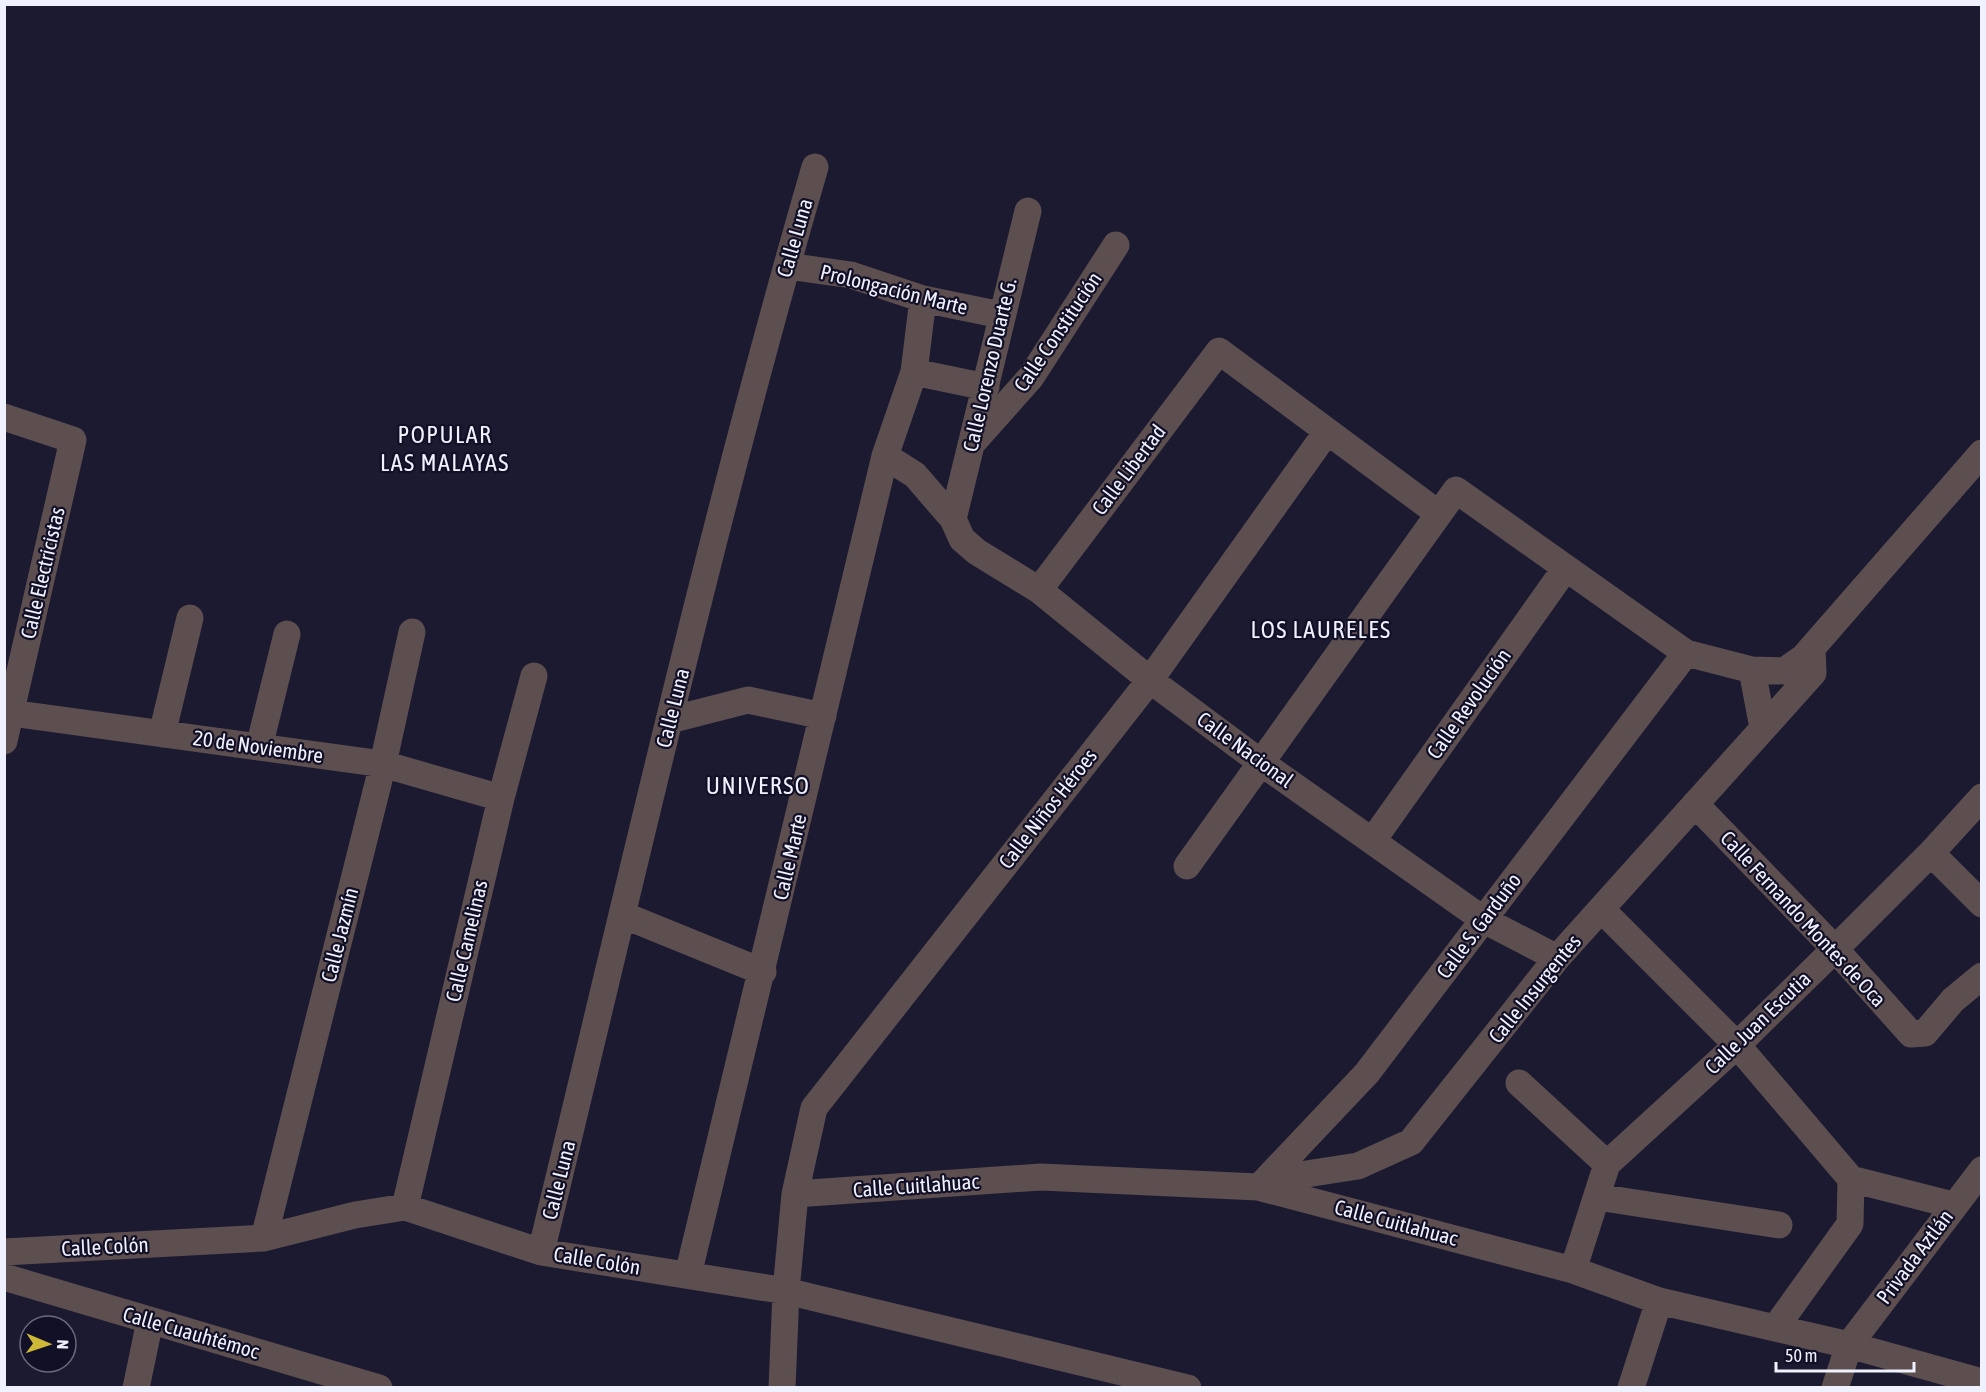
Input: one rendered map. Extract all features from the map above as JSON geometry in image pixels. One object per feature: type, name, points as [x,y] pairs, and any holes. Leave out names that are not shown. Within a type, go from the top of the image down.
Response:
[{"type":"street","name":"Calle Luna","points":[[541,1252],[670,720],[787,266],[816,166]]},
{"type":"street","name":"Calle Lorenzo Duarte G.","points":[[953,519],[1028,211]]},
{"type":"street","name":"Calle Constitución","points":[[972,444],[1031,377],[1116,245]]},
{"type":"street","name":"Prolongación Marte","points":[[787,266],[851,275],[923,299],[1001,315]]},
{"type":"street","name":"Calle Marte","points":[[688,1275],[885,456],[914,372],[923,299]]},
{"type":"street","name":"Calle Libertad","points":[[1039,590],[1219,351],[1326,433]]},
{"type":"street","points":[[914,372],[986,387]]},
{"type":"street","name":"Calle Electricistas","points":[[4,417],[73,440],[4,741]]},
{"type":"street","points":[[1326,433],[1438,514]]},
{"type":"street","name":"Calle Niños Héroes","points":[[795,1194],[814,1108],[1150,680],[1326,433]]},
{"type":"street","points":[[1187,866],[1263,764],[1456,490],[1565,569],[1686,652],[1752,670],[1784,671],[1812,648],[1982,453]]},
{"type":"street","name":"Calle Nacional","points":[[885,456],[915,476],[953,519],[962,538],[976,552],[1039,590],[1150,680],[1263,764],[1484,920],[1557,958]]},
{"type":"street","name":"Calle Revolución","points":[[1373,840],[1565,569]]},
{"type":"street","points":[[162,734],[190,618]]},
{"type":"street","name":"Calle Jazmín","points":[[264,1238],[383,764],[412,632]]},
{"type":"street","points":[[258,747],[287,634]]},
{"type":"street","name":"Calle Insurgentes","points":[[1263,1183],[1358,1166],[1411,1142],[1557,958],[1813,673],[1812,648]]},
{"type":"street","name":"Calle S. Garduño","points":[[1263,1183],[1366,1073],[1686,652]]},
{"type":"street","points":[[1752,670],[1763,728]]},
{"type":"street","name":"Calle Camelinas","points":[[405,1207],[501,798],[534,676]]},
{"type":"street","points":[[670,720],[748,700],[823,716]]},
{"type":"street","name":"20 de Noviembre","points":[[11,713],[383,764],[501,798]]},
{"type":"street","name":"Calle Juan Escutia","points":[[1607,1164],[1737,1045],[1932,853],[1982,797]]},
{"type":"street","name":"Calle Fernando Montes de Oca","points":[[1695,804],[1835,949],[1911,1034],[1925,1033],[1953,1000],[1982,976]]},
{"type":"street","points":[[1932,853],[1982,904]]},
{"type":"street","points":[[1601,909],[1737,1045],[1851,1179],[1953,1205]]},
{"type":"street","points":[[623,915],[762,972]]},
{"type":"street","points":[[1519,1083],[1607,1164],[1573,1270]]},
{"type":"street","name":"Privada Aztlán","points":[[1835,1388],[1849,1345],[1953,1205],[1981,1172]]},
{"type":"street","name":"Calle Cuitlahuac","points":[[795,1194],[1041,1177],[1263,1183],[1573,1270],[1659,1302],[1849,1345],[1982,1382]]},
{"type":"street","points":[[1776,1327],[1850,1224],[1851,1179]]},
{"type":"street","points":[[782,1388],[786,1291],[795,1194]]},
{"type":"street","points":[[1597,1197],[1779,1224]]},
{"type":"street","name":"Calle Colón","points":[[4,1252],[264,1238],[355,1215],[405,1207],[541,1252],[786,1291],[1100,1377],[1188,1388]]},
{"type":"street","name":"Calle Cuauhtémoc","points":[[4,1277],[379,1388]]},
{"type":"street","points":[[1631,1388],[1659,1302]]},
{"type":"street","points":[[136,1388],[150,1321]]},
{"type":"district","name":"POPULAR LAS MALAYAS","points":[[445,449]]},
{"type":"district","name":"LOS LAURELES","points":[[1321,630]]},
{"type":"district","name":"UNIVERSO","points":[[758,786]]}]
